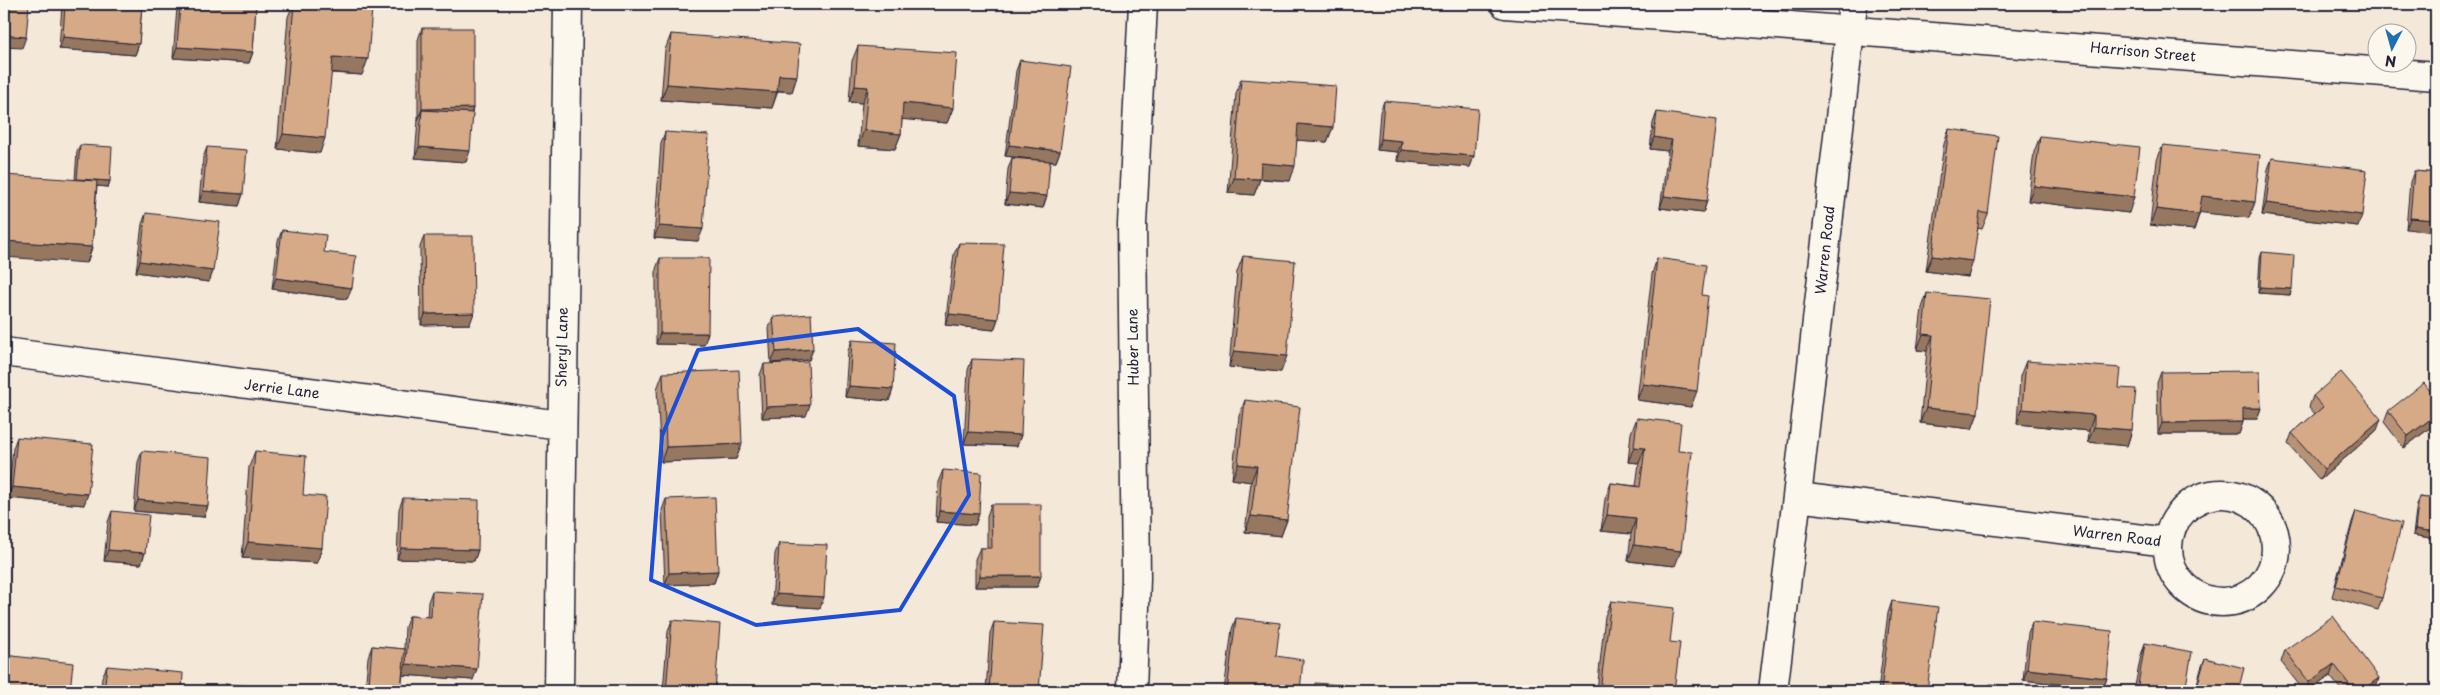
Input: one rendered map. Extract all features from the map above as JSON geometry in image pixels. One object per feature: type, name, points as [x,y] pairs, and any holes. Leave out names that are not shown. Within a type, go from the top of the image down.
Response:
[{"type":"street","name":"Sheryl Lane","points":[[558,691],[568,4]]},
{"type":"street","name":"Huber Lane","points":[[1132,691],[1136,578],[1132,224],[1143,4]]},
{"type":"street","name":"Harrison Street","points":[[1505,4],[1851,16],[2436,76]]},
{"type":"street","name":"Warren Road","points":[[1773,691],[1797,497],[1851,16]]},
{"type":"street","name":"Jerrie Lane","points":[[4,352],[561,425]]},
{"type":"street","name":"Warren Road","points":[[1797,497],[2168,542]]},
{"type":"highlighted area","points":[[858,329],[954,396],[969,495],[900,610],[756,625],[651,580],[662,436],[698,350]]},
{"type":"building","points":[[4,4],[29,4],[26,37],[4,35]]},
{"type":"building","points":[[65,4],[142,4],[139,44],[63,37]]},
{"type":"building","points":[[180,4],[256,4],[253,52],[177,47]]},
{"type":"building","points":[[294,4],[372,8],[368,59],[333,57],[325,138],[283,134]]},
{"type":"building","points":[[422,28],[473,28],[473,108],[422,109]]},
{"type":"building","points":[[671,34],[800,44],[797,76],[779,75],[777,92],[667,84]]},
{"type":"building","points":[[858,46],[957,53],[953,108],[903,103],[901,134],[864,130],[868,87],[855,86]]},
{"type":"building","points":[[1020,60],[1071,67],[1060,151],[1009,145]]},
{"type":"building","points":[[1241,79],[1336,86],[1333,127],[1298,124],[1295,166],[1261,163],[1260,179],[1234,178]]},
{"type":"building","points":[[1384,101],[1478,109],[1474,156],[1401,150],[1402,141],[1381,139]]},
{"type":"building","points":[[422,110],[473,113],[470,151],[419,147]]},
{"type":"building","points":[[1657,112],[1717,120],[1707,201],[1664,196],[1672,140],[1654,137]]},
{"type":"building","points":[[1949,129],[1998,136],[1988,214],[1980,212],[1973,261],[1932,256]]},
{"type":"building","points":[[665,132],[709,135],[703,229],[659,226]]},
{"type":"building","points":[[2040,136],[2140,147],[2134,197],[2034,186]]},
{"type":"building","points":[[80,145],[112,147],[110,181],[77,179]]},
{"type":"building","points":[[2163,145],[2260,155],[2255,202],[2202,196],[2199,214],[2156,209]]},
{"type":"building","points":[[207,147],[247,150],[243,194],[203,191]]},
{"type":"building","points":[[1012,158],[1050,161],[1047,196],[1009,193]]},
{"type":"building","points":[[2272,158],[2367,170],[2362,215],[2266,203]]},
{"type":"building","points":[[2414,171],[2436,173],[2436,220],[2410,218]]},
{"type":"building","points":[[4,175],[97,181],[92,247],[4,241]]},
{"type":"building","points":[[146,213],[220,222],[213,271],[140,261]]},
{"type":"building","points":[[282,230],[326,235],[324,252],[356,256],[352,288],[276,278]]},
{"type":"building","points":[[424,236],[473,236],[474,313],[425,314]]},
{"type":"building","points":[[959,243],[1004,244],[998,319],[949,314]]},
{"type":"building","points":[[2262,252],[2294,255],[2292,289],[2260,287]]},
{"type":"building","points":[[1243,256],[1295,261],[1287,356],[1234,351]]},
{"type":"building","points":[[660,258],[709,258],[708,333],[660,333]]},
{"type":"building","points":[[1657,258],[1706,265],[1702,295],[1708,296],[1697,391],[1643,384]]},
{"type":"building","points":[[1927,293],[1990,299],[1978,413],[1926,408],[1933,335],[1923,334]]},
{"type":"building","points":[[811,314],[813,349],[776,352],[773,317]]},
{"type":"building","points":[[852,340],[896,343],[893,389],[849,386]]},
{"type":"building","points":[[972,359],[1024,361],[1021,435],[968,432]]},
{"type":"building","points":[[2026,361],[2121,368],[2119,388],[2136,389],[2132,430],[2094,427],[2094,415],[2022,409]]},
{"type":"building","points":[[808,362],[810,405],[766,407],[764,364]]},
{"type":"building","points":[[739,370],[742,444],[666,447],[663,373]]},
{"type":"building","points":[[2260,371],[2261,408],[2243,408],[2243,422],[2162,423],[2161,372]]},
{"type":"building","points":[[2341,372],[2381,419],[2324,469],[2292,433],[2323,407],[2313,396]]},
{"type":"building","points":[[2424,383],[2436,399],[2436,415],[2408,436],[2388,411]]},
{"type":"building","points":[[1245,400],[1300,407],[1287,520],[1251,516],[1257,466],[1238,464]]},
{"type":"building","points":[[1637,418],[1681,423],[1678,451],[1692,452],[1681,551],[1634,545],[1636,518],[1607,515],[1611,483],[1640,487],[1645,448],[1634,447]]},
{"type":"building","points":[[17,437],[93,444],[88,494],[12,487]]},
{"type":"building","points":[[142,451],[211,457],[208,506],[138,500]]},
{"type":"building","points":[[255,451],[306,456],[303,495],[326,497],[322,548],[248,542]]},
{"type":"building","points":[[943,470],[981,473],[979,514],[940,511]]},
{"type":"building","points":[[715,497],[718,571],[669,573],[666,499]]},
{"type":"building","points":[[2419,497],[2436,499],[2436,532],[2415,529]]},
{"type":"building","points":[[403,498],[479,500],[478,550],[401,548]]},
{"type":"building","points":[[991,504],[1041,504],[1041,576],[980,576],[980,548],[992,548]]},
{"type":"building","points":[[112,511],[149,515],[145,553],[108,550]]},
{"type":"building","points":[[2356,511],[2402,523],[2382,598],[2336,586]]},
{"type":"building","points":[[779,543],[827,545],[824,597],[776,594]]},
{"type":"building","points":[[432,591],[483,594],[477,669],[406,664],[409,616],[431,617]]},
{"type":"building","points":[[1611,601],[1674,608],[1670,642],[1680,643],[1674,691],[1600,691]]},
{"type":"building","points":[[1892,601],[1938,607],[1927,691],[1881,691]]},
{"type":"building","points":[[2333,616],[2379,678],[2361,691],[2354,691],[2334,664],[2309,682],[2285,650]]},
{"type":"building","points":[[1236,618],[1280,623],[1276,656],[1303,660],[1300,691],[1227,691]]},
{"type":"building","points":[[672,620],[720,624],[715,691],[666,691]]},
{"type":"building","points":[[994,622],[1044,625],[1039,691],[989,691]]},
{"type":"building","points":[[2032,622],[2112,631],[2107,678],[2027,669]]},
{"type":"building","points":[[2145,643],[2192,652],[2185,691],[2137,691]]},
{"type":"building","points":[[372,646],[405,649],[401,688],[369,685]]},
{"type":"building","points":[[4,655],[73,663],[70,691],[4,691]]},
{"type":"building","points":[[2205,658],[2244,668],[2238,691],[2196,691]]},
{"type":"building","points":[[107,666],[183,673],[182,691],[104,691]]},
{"type":"building","points":[[1315,683],[1354,686],[1354,691],[1314,691]]},
{"type":"building","points":[[225,684],[298,689],[298,691],[224,691]]},
{"type":"building","points":[[1990,684],[2022,688],[2021,691],[1989,691]]}]
